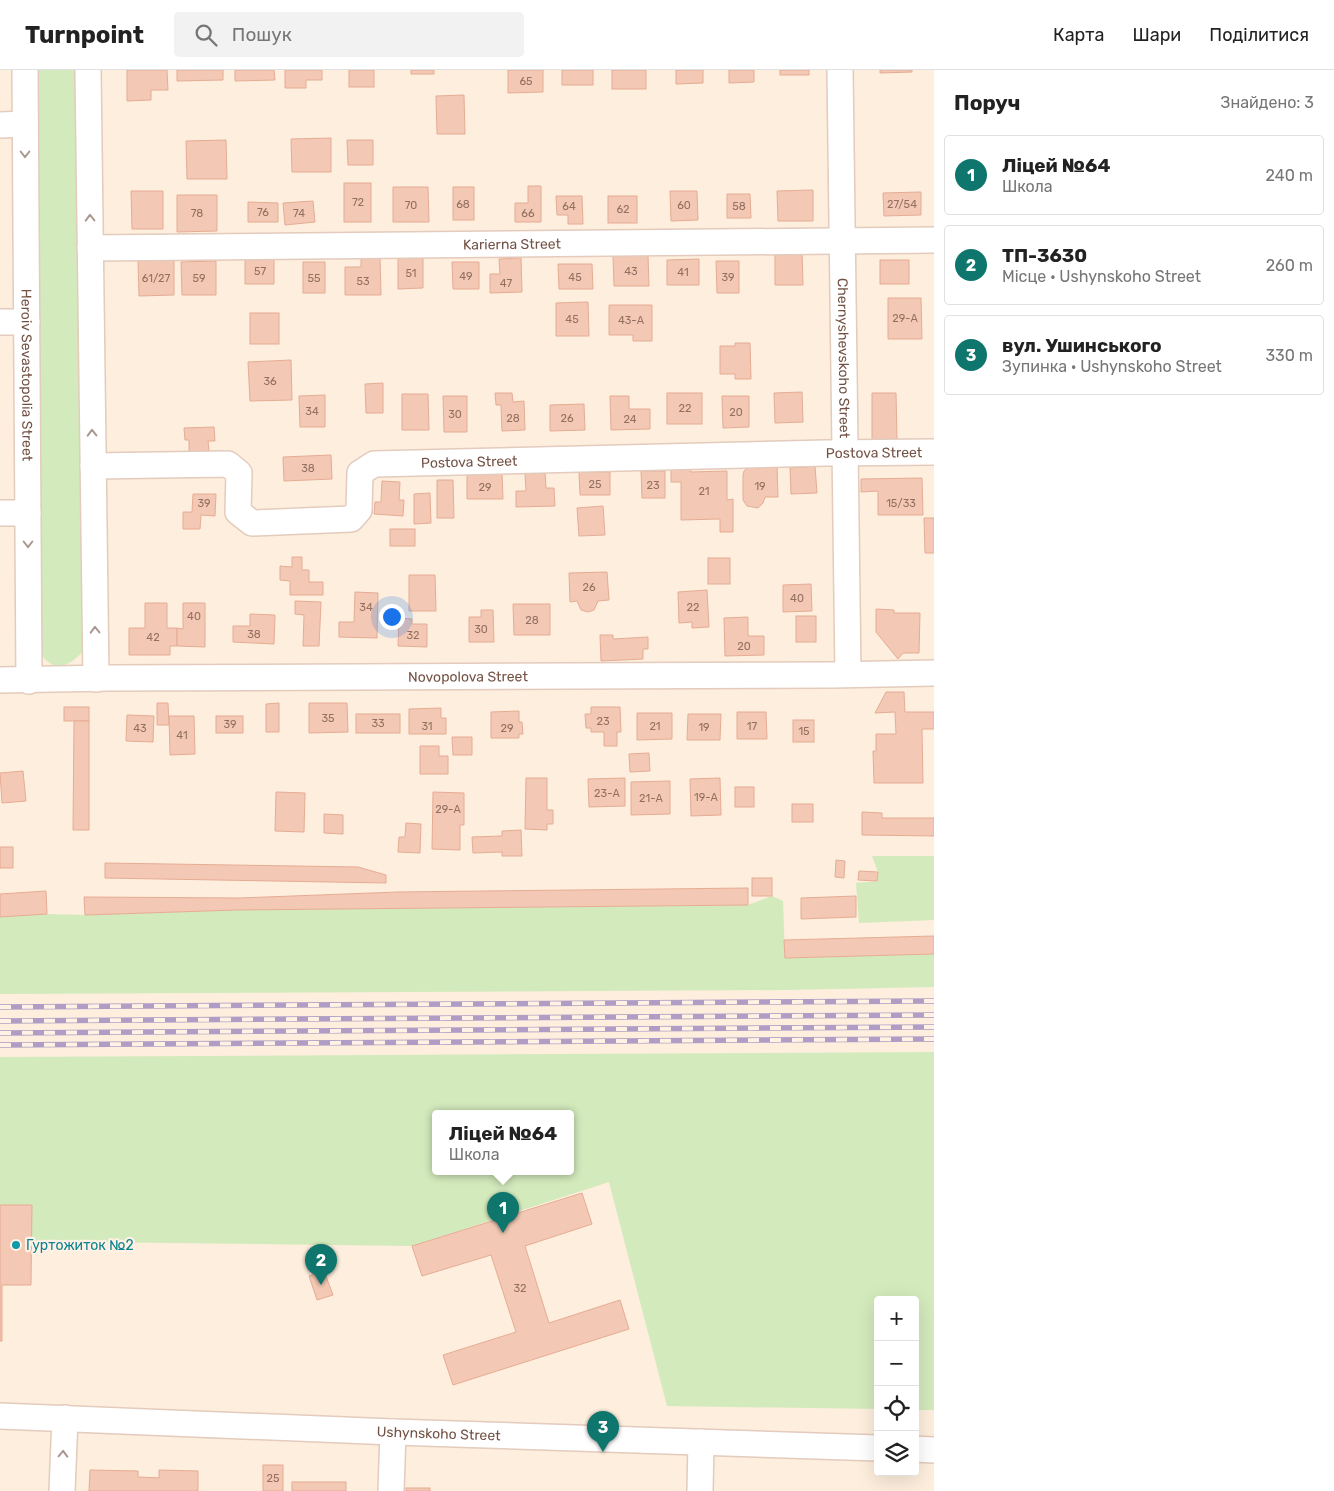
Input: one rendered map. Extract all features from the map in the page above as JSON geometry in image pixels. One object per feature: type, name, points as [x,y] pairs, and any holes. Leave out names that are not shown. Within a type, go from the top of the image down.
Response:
[{"type":"street","name":"Heroiv Sevastopolia Street","points":[[25,70],[29,681]]},
{"type":"street","points":[[88,70],[96,679]]},
{"type":"street","name":"Chernyshevskoho Street","points":[[840,70],[848,674]]},
{"type":"street","points":[[0,125],[25,124]]},
{"type":"street","name":"Karierna Street","points":[[90,248],[934,240]]},
{"type":"street","points":[[0,322],[26,322]]},
{"type":"street","name":"Postova Street","points":[[93,466],[228,464],[238,473],[238,512],[252,523],[351,519],[359,510],[360,473],[374,464],[934,452]]},
{"type":"street","points":[[0,513],[28,513]]},
{"type":"street","name":"Novopolova Street","points":[[0,680],[934,673]]},
{"type":"street","name":"Ushynskoho Street","points":[[0,1416],[393,1432],[874,1448]]},
{"type":"street","points":[[62,1491],[65,1418]]},
{"type":"street","points":[[391,1491],[393,1432]]},
{"type":"street","points":[[700,1491],[702,1442]]},
{"type":"street","points":[[919,1449],[934,1450]]},
{"type":"green space","points":[[33,70],[83,70],[84,650],[72,661],[60,666],[49,663],[39,650]]},
{"type":"green space","points":[[872,856],[934,856],[934,920],[859,923],[856,883],[877,881],[878,872]]},
{"type":"green space","points":[[772,896],[783,901],[785,958],[934,954],[934,987],[787,990],[0,994],[0,917],[47,914],[85,915],[236,910],[748,905]]},
{"type":"green space","points":[[934,1052],[934,1410],[919,1410],[919,1296],[874,1296],[874,1409],[667,1406],[609,1182],[412,1246],[0,1241],[0,1057]]},
{"type":"building","points":[[127,70],[167,70],[168,90],[151,90],[151,100],[127,101]]},
{"type":"building","points":[[177,70],[223,70],[223,80],[177,81]]},
{"type":"building","points":[[235,70],[274,70],[275,80],[235,81]]},
{"type":"building","points":[[285,70],[322,70],[322,80],[306,80],[306,88],[285,88]]},
{"type":"building","points":[[349,70],[374,70],[374,87],[349,87]]},
{"type":"building","points":[[411,70],[434,70],[434,74],[411,74]]},
{"type":"building","points":[[508,70],[543,70],[543,92],[508,93]]},
{"type":"building","points":[[562,70],[593,70],[593,85],[562,85]]},
{"type":"building","points":[[612,70],[646,70],[646,89],[612,89]]},
{"type":"building","points":[[676,70],[703,70],[703,83],[676,84]]},
{"type":"building","points":[[729,70],[754,70],[754,82],[729,83]]},
{"type":"building","points":[[780,70],[809,70],[809,75],[780,75]]},
{"type":"building","points":[[880,70],[912,70],[912,72],[880,73]]},
{"type":"building","points":[[464,95],[465,134],[437,134],[436,96]]},
{"type":"building","points":[[331,138],[331,172],[292,172],[291,139]]},
{"type":"building","points":[[226,140],[227,179],[187,179],[186,141]]},
{"type":"building","points":[[347,140],[373,140],[373,165],[348,165]]},
{"type":"building","points":[[344,183],[371,183],[371,222],[344,222]]},
{"type":"building","points":[[528,186],[541,186],[541,222],[515,222],[515,203],[528,203]]},
{"type":"building","points":[[393,187],[428,187],[429,222],[393,222]]},
{"type":"building","points":[[453,187],[474,187],[474,220],[453,220]]},
{"type":"building","points":[[813,190],[813,221],[778,221],[777,191]]},
{"type":"building","points":[[131,191],[163,191],[163,229],[132,229]]},
{"type":"building","points":[[670,191],[697,191],[698,220],[671,221]]},
{"type":"building","points":[[921,192],[921,215],[884,216],[883,193]]},
{"type":"building","points":[[727,194],[750,194],[751,218],[727,218]]},
{"type":"building","points":[[177,195],[217,195],[217,231],[177,232]]},
{"type":"building","points":[[556,196],[582,196],[583,224],[568,224],[568,215],[557,215]]},
{"type":"building","points":[[608,196],[637,196],[637,223],[608,223]]},
{"type":"building","points":[[313,201],[315,222],[285,225],[283,203]]},
{"type":"building","points":[[248,202],[278,203],[278,222],[248,222]]},
{"type":"building","points":[[775,250],[802,250],[803,285],[775,285]]},
{"type":"building","points":[[648,255],[649,286],[614,286],[613,256]]},
{"type":"building","points":[[274,257],[274,284],[245,284],[245,258]]},
{"type":"building","points":[[361,257],[380,257],[381,295],[345,295],[345,267],[361,267]]},
{"type":"building","points":[[398,258],[423,258],[423,288],[398,289]]},
{"type":"building","points":[[521,258],[522,292],[490,293],[490,274],[500,274],[499,259]]},
{"type":"building","points":[[699,259],[699,285],[667,285],[667,260]]},
{"type":"building","points":[[138,260],[174,260],[174,295],[139,296]]},
{"type":"building","points":[[880,260],[909,260],[909,284],[880,284]]},
{"type":"building","points":[[216,261],[216,295],[182,295],[181,262]]},
{"type":"building","points":[[716,261],[739,261],[739,293],[717,293]]},
{"type":"building","points":[[303,262],[325,262],[325,293],[303,293]]},
{"type":"building","points":[[452,262],[479,262],[479,289],[453,289]]},
{"type":"building","points":[[558,264],[592,264],[593,289],[559,289]]},
{"type":"building","points":[[888,298],[921,298],[922,339],[888,339]]},
{"type":"building","points":[[588,302],[589,336],[556,336],[556,303]]},
{"type":"building","points":[[609,305],[652,305],[652,341],[633,341],[633,335],[609,335]]},
{"type":"building","points":[[250,313],[279,313],[279,344],[250,344]]},
{"type":"building","points":[[735,343],[750,343],[751,379],[735,379],[735,374],[720,374],[720,346],[735,346]]},
{"type":"building","points":[[291,360],[292,400],[250,401],[248,362]]},
{"type":"building","points":[[383,383],[383,413],[366,413],[365,384]]},
{"type":"building","points":[[802,392],[803,422],[775,423],[774,393]]},
{"type":"building","points":[[495,393],[512,393],[513,402],[524,401],[525,430],[502,431],[501,405],[496,405]]},
{"type":"building","points":[[667,393],[702,393],[702,424],[667,424]]},
{"type":"building","points":[[872,393],[896,393],[897,439],[872,440]]},
{"type":"building","points":[[402,394],[428,394],[429,430],[402,430]]},
{"type":"building","points":[[325,395],[325,427],[300,427],[299,396]]},
{"type":"building","points":[[443,396],[467,396],[467,432],[444,432]]},
{"type":"building","points":[[610,396],[629,396],[629,409],[650,409],[650,429],[611,430]]},
{"type":"building","points":[[722,396],[749,396],[749,427],[723,428]]},
{"type":"building","points":[[584,404],[585,430],[550,431],[550,405]]},
{"type":"building","points":[[214,427],[215,441],[208,441],[209,451],[189,452],[189,440],[185,440],[184,428]]},
{"type":"building","points":[[331,455],[332,479],[284,481],[283,457]]},
{"type":"building","points":[[671,465],[690,465],[691,472],[727,471],[727,500],[733,499],[733,532],[720,532],[720,519],[681,520],[681,482],[671,482]]},
{"type":"building","points":[[777,465],[778,497],[765,497],[763,503],[758,508],[747,506],[743,500],[744,471],[749,466]]},
{"type":"building","points":[[815,466],[817,493],[791,494],[790,468]]},
{"type":"building","points":[[641,471],[665,471],[665,498],[642,498]]},
{"type":"building","points":[[579,472],[610,472],[610,495],[580,495]]},
{"type":"building","points":[[525,473],[545,473],[546,488],[554,488],[555,506],[516,507],[516,491],[526,491]]},
{"type":"building","points":[[467,474],[502,474],[503,499],[467,499]]},
{"type":"building","points":[[922,478],[923,515],[878,515],[878,491],[861,492],[861,479]]},
{"type":"building","points":[[437,480],[453,480],[454,518],[437,518]]},
{"type":"building","points":[[382,481],[400,482],[399,500],[404,500],[403,516],[374,514],[375,502],[381,502]]},
{"type":"building","points":[[430,493],[431,523],[414,524],[414,494]]},
{"type":"building","points":[[193,494],[216,494],[215,516],[201,515],[200,529],[183,529],[183,512],[192,512]]},
{"type":"building","points":[[603,506],[605,535],[579,536],[577,508]]},
{"type":"building","points":[[924,518],[934,518],[934,553],[925,553]]},
{"type":"building","points":[[390,529],[415,529],[415,546],[390,546]]},
{"type":"building","points":[[292,557],[302,557],[302,570],[309,570],[309,582],[323,582],[323,595],[290,595],[290,581],[280,580],[280,566],[292,567]]},
{"type":"building","points":[[708,558],[730,558],[730,584],[708,584]]},
{"type":"building","points":[[607,572],[609,600],[598,601],[594,610],[588,612],[581,610],[577,601],[570,602],[569,573]]},
{"type":"building","points":[[409,575],[435,575],[436,611],[409,611]]},
{"type":"building","points":[[811,584],[812,611],[783,612],[783,585]]},
{"type":"building","points":[[707,590],[709,627],[692,628],[692,622],[679,623],[678,592]]},
{"type":"building","points":[[355,592],[378,593],[377,638],[339,637],[339,622],[354,622]]},
{"type":"building","points":[[295,601],[321,602],[319,646],[303,646],[304,615],[295,614]]},
{"type":"building","points":[[145,603],[167,603],[167,628],[177,628],[177,646],[170,646],[170,655],[129,655],[129,628],[145,628]]},
{"type":"building","points":[[183,603],[205,603],[205,647],[177,646],[177,628],[183,629]]},
{"type":"building","points":[[513,604],[550,604],[550,635],[514,635]]},
{"type":"building","points":[[876,609],[894,610],[894,613],[920,613],[919,653],[903,653],[898,659],[876,632]]},
{"type":"building","points":[[481,610],[493,610],[494,642],[469,642],[469,617],[481,617]]},
{"type":"building","points":[[250,614],[275,615],[274,644],[233,642],[233,626],[250,626]]},
{"type":"building","points":[[796,616],[816,616],[816,642],[796,642]]},
{"type":"building","points":[[748,617],[748,636],[764,636],[764,655],[725,656],[724,618]]},
{"type":"building","points":[[399,618],[412,619],[412,624],[427,624],[427,647],[398,646]]},
{"type":"building","points":[[600,635],[613,635],[613,639],[648,637],[648,649],[643,649],[643,659],[601,661]]},
{"type":"building","points":[[886,692],[904,692],[905,712],[934,712],[934,729],[922,729],[923,783],[874,783],[873,751],[876,751],[876,734],[896,734],[895,712],[875,713]]},
{"type":"building","points":[[157,703],[168,703],[169,725],[157,725]]},
{"type":"building","points":[[279,703],[279,732],[266,732],[266,704]]},
{"type":"building","points":[[309,703],[347,703],[348,732],[309,733]]},
{"type":"building","points":[[64,707],[89,707],[89,721],[64,721]]},
{"type":"building","points":[[591,707],[620,707],[621,732],[617,732],[617,746],[604,746],[604,732],[591,732],[591,728],[586,728],[585,714],[591,714]]},
{"type":"building","points":[[441,708],[441,718],[446,718],[446,734],[409,734],[409,709]]},
{"type":"building","points":[[519,711],[519,722],[522,722],[523,734],[519,734],[519,738],[491,738],[491,712]]},
{"type":"building","points":[[737,712],[766,712],[767,739],[737,739]]},
{"type":"building","points":[[637,713],[672,713],[672,739],[637,740]]},
{"type":"building","points":[[356,714],[400,714],[400,733],[356,733]]},
{"type":"building","points":[[688,714],[721,714],[720,740],[687,740]]},
{"type":"building","points":[[127,715],[154,716],[153,742],[126,741]]},
{"type":"building","points":[[169,716],[194,716],[195,754],[170,755]]},
{"type":"building","points":[[216,716],[243,716],[243,733],[216,733]]},
{"type":"building","points":[[793,720],[814,720],[814,742],[793,742]]},
{"type":"building","points":[[74,721],[89,721],[89,830],[73,830]]},
{"type":"building","points":[[452,737],[472,737],[472,755],[453,755]]},
{"type":"building","points":[[420,746],[439,746],[439,756],[448,756],[448,774],[420,774]]},
{"type":"building","points":[[649,753],[650,771],[630,772],[629,754]]},
{"type":"building","points":[[23,771],[26,801],[2,803],[0,773]]},
{"type":"building","points":[[526,778],[547,778],[547,810],[553,810],[553,824],[547,824],[547,830],[525,829]]},
{"type":"building","points":[[625,778],[625,806],[589,807],[588,779]]},
{"type":"building","points":[[720,778],[721,815],[691,816],[690,779]]},
{"type":"building","points":[[670,781],[670,814],[631,815],[631,782]]},
{"type":"building","points":[[735,787],[754,787],[754,807],[735,807]]},
{"type":"building","points":[[276,792],[305,793],[304,832],[275,831]]},
{"type":"building","points":[[433,792],[464,793],[464,825],[460,825],[460,850],[432,849]]},
{"type":"building","points":[[792,804],[813,804],[813,822],[792,822]]},
{"type":"building","points":[[862,812],[882,813],[882,818],[934,818],[934,836],[862,835]]},
{"type":"building","points":[[324,814],[343,815],[343,834],[324,833]]},
{"type":"building","points":[[406,823],[421,824],[420,853],[398,852],[399,837],[405,837]]},
{"type":"building","points":[[521,830],[522,856],[502,856],[502,852],[473,853],[472,837],[502,836],[502,831]]},
{"type":"building","points":[[0,847],[13,847],[13,868],[0,868]]},
{"type":"building","points":[[836,860],[845,861],[844,878],[835,877]]},
{"type":"building","points":[[105,863],[358,867],[386,875],[386,883],[105,878]]},
{"type":"building","points":[[859,871],[878,872],[877,881],[858,880]]},
{"type":"building","points":[[752,878],[772,878],[772,896],[752,896]]},
{"type":"building","points":[[748,888],[748,905],[236,910],[85,915],[84,897],[239,898],[398,892]]},
{"type":"building","points":[[46,891],[47,914],[0,917],[0,894]]},
{"type":"building","points":[[856,896],[856,917],[801,919],[801,898]]},
{"type":"building","points":[[934,936],[934,954],[785,958],[784,940]]},
{"type":"building","points":[[582,1193],[592,1224],[525,1246],[549,1323],[620,1300],[629,1329],[453,1385],[443,1355],[516,1332],[491,1255],[422,1276],[412,1246]]},
{"type":"building","name":"Гуртожиток №2","points":[[0,1205],[32,1205],[31,1285],[2,1285],[2,1341],[0,1341]]},
{"type":"building","points":[[324,1271],[333,1295],[317,1300],[309,1276]]},
{"type":"building","points":[[263,1465],[283,1465],[283,1491],[263,1491]]},
{"type":"building","points":[[90,1470],[138,1471],[138,1477],[159,1478],[159,1470],[198,1471],[198,1491],[89,1491]]},
{"type":"building","points":[[292,1482],[346,1482],[346,1491],[292,1491]]},
{"type":"building","points":[[406,1488],[430,1488],[430,1491],[406,1491]]},
{"type":"railway","points":[[0,1007],[934,1001]]},
{"type":"railway","points":[[0,1021],[934,1015]]},
{"type":"railway","points":[[0,1033],[934,1027]]},
{"type":"railway","points":[[0,1045],[934,1039]]},
{"type":"place","name":"Ліцей №64","points":[[503,1233]]},
{"type":"place","name":"Гуртожиток №2","points":[[16,1245]]},
{"type":"place","name":"ТП-3630","points":[[321,1285]]},
{"type":"place","name":"вул. Ушинського","points":[[603,1452]]}]
